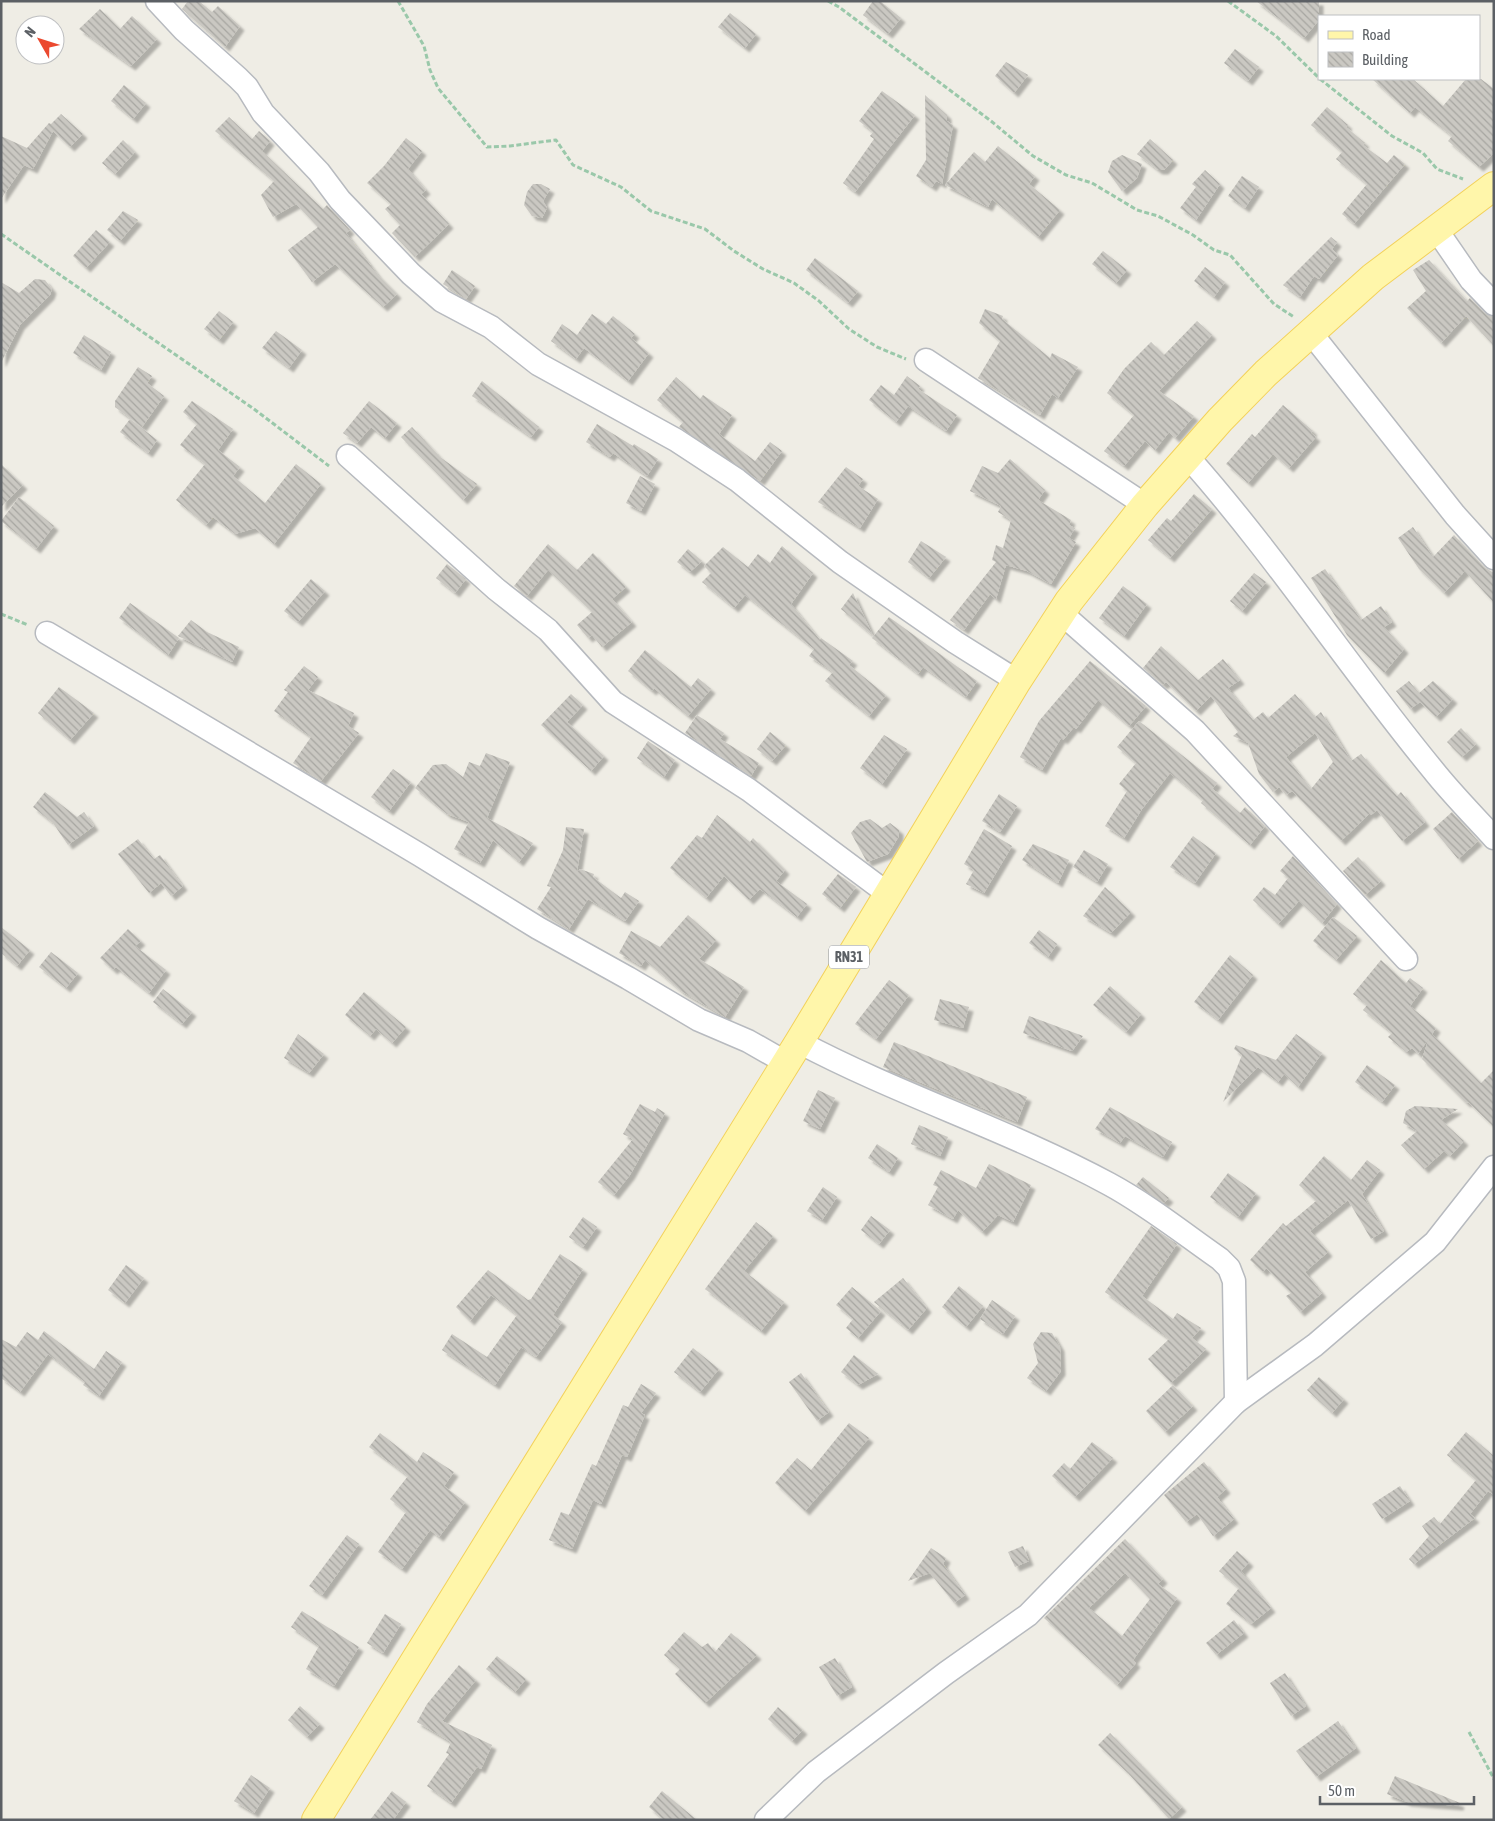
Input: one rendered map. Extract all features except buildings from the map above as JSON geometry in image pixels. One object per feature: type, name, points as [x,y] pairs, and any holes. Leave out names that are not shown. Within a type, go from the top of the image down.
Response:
[{"type":"main road","name":"RN31","points":[[316,1820],[792,1052],[1017,681],[1061,613],[1145,505],[1266,373],[1373,277],[1491,188]]},
{"type":"street","points":[[157,1],[184,30],[247,87],[263,113],[319,172],[340,200],[411,274],[442,301],[491,327],[538,364],[676,440],[737,480],[840,562],[955,642],[1017,681]]},
{"type":"street","points":[[1436,229],[1471,280],[1494,304]]},
{"type":"street","points":[[1311,332],[1454,516],[1494,558]]},
{"type":"street","points":[[926,360],[1145,505]]},
{"type":"street","points":[[348,456],[496,589],[548,630],[623,710],[749,790],[887,893]]},
{"type":"street","points":[[1188,457],[1219,491],[1288,579],[1434,771],[1494,838]]},
{"type":"street","points":[[1061,613],[1195,731],[1406,959]]},
{"type":"street","points":[[47,633],[420,854],[538,928],[699,1020],[748,1041],[844,1066],[946,1108],[1107,1183],[1220,1259],[1229,1268],[1234,1281],[1236,1402]]},
{"type":"street","points":[[766,1820],[816,1772],[946,1673],[1028,1615],[1236,1402],[1315,1345],[1435,1242],[1494,1167]]},
{"type":"path","points":[[398,1],[424,46],[430,70],[438,88],[487,147],[556,140],[573,165],[621,187],[651,212],[706,229],[734,251],[763,269],[794,283],[819,301],[849,329],[877,346],[907,360],[926,360]]},
{"type":"path","points":[[828,1],[839,7],[991,121],[1033,156],[1066,175],[1092,183],[1138,210],[1158,216],[1214,250],[1230,256],[1274,304],[1290,312],[1311,332]]},
{"type":"path","points":[[1228,1],[1276,36],[1318,77]]},
{"type":"path","points":[[1322,80],[1392,136],[1423,152],[1437,168],[1491,188]]},
{"type":"path","points":[[1,234],[232,393],[333,468],[348,456]]},
{"type":"path","points":[[1,614],[47,633]]},
{"type":"path","points":[[1469,1732],[1494,1779]]}]
